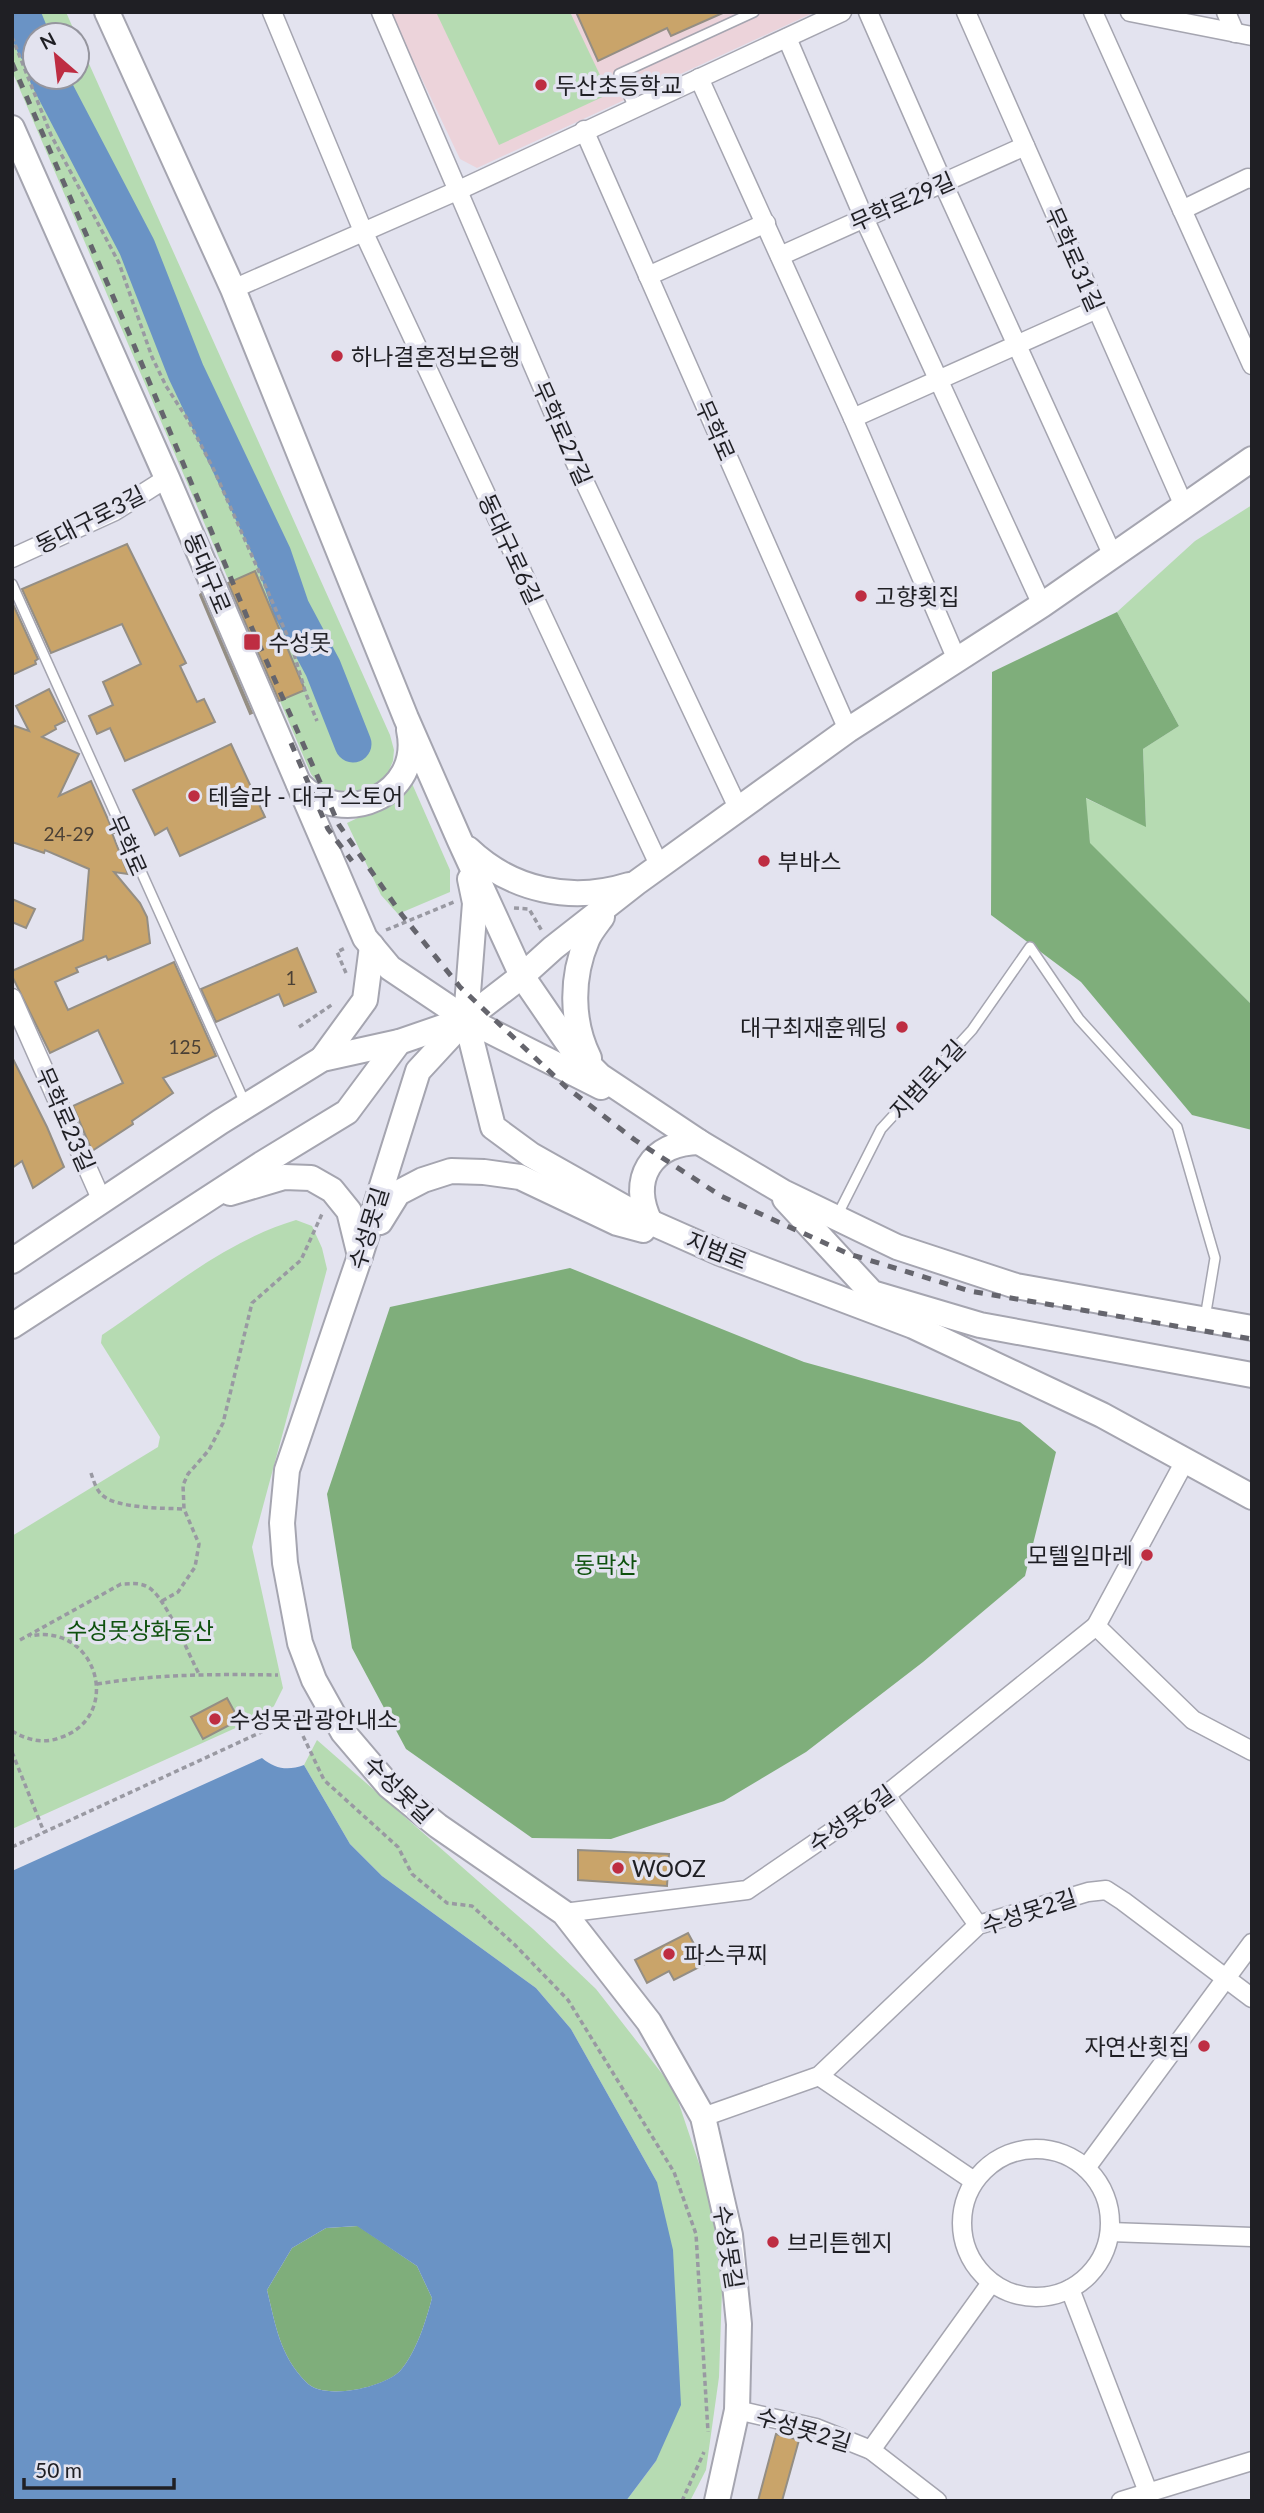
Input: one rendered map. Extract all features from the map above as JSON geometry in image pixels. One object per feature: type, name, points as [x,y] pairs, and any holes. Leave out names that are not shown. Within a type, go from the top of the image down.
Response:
[{"type":"main road","points":[[107,12],[233,289],[407,718],[460,841],[522,976],[570,1046],[600,1076],[699,1142],[772,1186],[897,1247],[1016,1286],[1252,1328]]},
{"type":"main road","name":"동대구로","points":[[12,128],[366,938],[390,968],[466,1019]]},
{"type":"main road","points":[[12,1261],[247,1105],[322,1059],[400,1042],[466,1019],[636,883],[848,730],[1042,605],[1252,459]]},
{"type":"main road","points":[[299,783],[312,795],[336,805],[363,804],[379,797],[399,779],[407,764],[411,738],[407,718]]},
{"type":"main road","points":[[460,841],[494,870],[534,888],[586,894],[636,883]]},
{"type":"main road","name":"지범로","points":[[460,841],[475,903],[466,1019],[492,1127],[531,1155],[650,1222],[720,1253],[913,1326],[1101,1415],[1252,1497]]},
{"type":"main road","points":[[600,1076],[587,1054],[579,1030],[575,1005],[576,980],[587,939],[610,904]]},
{"type":"main road","points":[[322,1059],[365,1000],[372,946]]},
{"type":"main road","points":[[466,1019],[663,1118]]},
{"type":"main road","name":"수성못길","points":[[466,1019],[418,1071],[360,1256],[287,1470],[282,1523],[285,1563],[300,1643],[314,1680],[343,1732],[389,1786],[438,1826],[564,1913],[649,2022],[703,2117],[730,2235],[739,2324],[737,2410],[717,2501]]},
{"type":"main road","points":[[12,1326],[207,1199],[348,1112],[400,1042]]},
{"type":"main road","points":[[650,1222],[641,1194],[648,1166],[658,1154],[670,1147],[684,1142],[699,1142]]},
{"type":"main road","points":[[360,1256],[398,1193],[422,1180],[451,1171],[520,1177],[617,1223],[720,1253]]},
{"type":"main road","points":[[207,1199],[284,1177],[311,1178],[332,1190],[349,1211],[360,1256]]},
{"type":"main road","points":[[772,1186],[872,1293],[980,1325],[1252,1375]]},
{"type":"main road","points":[[708,2501],[722,2475]]},
{"type":"street","name":"동대구로6길","points":[[272,12],[363,231],[660,867]]},
{"type":"street","name":"무학로27길","points":[[381,12],[569,449],[739,810]]},
{"type":"street","points":[[233,289],[459,190],[842,12]]},
{"type":"street","points":[[868,12],[1113,556]]},
{"type":"street","name":"무학로31길","points":[[966,12],[1184,506]]},
{"type":"street","points":[[1093,12],[1252,365]]},
{"type":"street","points":[[1130,12],[1243,35]]},
{"type":"street","points":[[1226,12],[1243,35]]},
{"type":"street","points":[[787,38],[864,218],[1042,605]]},
{"type":"street","points":[[699,78],[853,418],[957,660]]},
{"type":"street","name":"무학로","points":[[584,131],[848,730]]},
{"type":"street","name":"무학로29길","points":[[780,256],[1025,146]]},
{"type":"street","points":[[1182,210],[1248,178],[1252,179]]},
{"type":"street","points":[[648,276],[766,223]]},
{"type":"street","points":[[853,418],[1097,309]]},
{"type":"street","name":"동대구로3길","points":[[12,558],[115,511],[167,478]]},
{"type":"street","name":"무학로23길","points":[[12,998],[102,1201]]},
{"type":"street","name":"수성못6길","points":[[564,1913],[747,1891],[886,1795],[1096,1626],[1185,1461]]},
{"type":"street","points":[[1096,1626],[1193,1720],[1252,1751]]},
{"type":"street","points":[[886,1795],[978,1925]]},
{"type":"street","name":"수성못2길","points":[[703,2117],[820,2076],[978,1925],[1088,1892],[1106,1890],[1252,1998]]},
{"type":"street","points":[[1086,2168],[1252,1943]]},
{"type":"street","points":[[820,2076],[974,2181]]},
{"type":"street","points":[[1040,2148],[1065,2154],[1086,2168],[1101,2186],[1110,2209],[1110,2232],[1103,2255],[1090,2275],[1070,2289],[1048,2297],[1024,2297],[1001,2289],[982,2275],[968,2254],[961,2229],[964,2204],[974,2181],[992,2162],[1015,2151],[1040,2148]]},
{"type":"street","points":[[1110,2232],[1252,2237]]},
{"type":"street","name":"수성못2길","points":[[871,2450],[991,2283]]},
{"type":"street","points":[[1070,2289],[1148,2492]]},
{"type":"street","name":"수성못2길","points":[[737,2410],[816,2428],[871,2450],[937,2501]]},
{"type":"street","points":[[1121,2501],[1252,2461]]},
{"type":"lane","points":[[634,107],[619,74],[754,12]]},
{"type":"lane","name":"무학로","points":[[12,584],[247,1105]]},
{"type":"lane","name":"지범로1길","points":[[836,1218],[881,1129],[972,1030],[1030,947],[1079,1020],[1177,1127],[1215,1258],[1205,1320]]},
{"type":"path","points":[[12,37],[51,135],[119,263],[161,377],[188,420],[214,470],[290,645],[317,721]]},
{"type":"path","points":[[337,952],[347,975]]},
{"type":"path","points":[[299,1027],[339,1000]]},
{"type":"path","points":[[162,1601],[178,1592],[195,1567],[199,1544],[184,1509],[183,1485],[188,1474],[209,1450],[223,1423],[252,1303],[301,1260],[323,1212]]},
{"type":"path","points":[[91,1473],[101,1494],[113,1500],[138,1506],[184,1509]]},
{"type":"path","points":[[13,1644],[121,1584],[139,1583],[152,1589],[162,1601],[199,1674]]},
{"type":"path","points":[[12,1731],[28,1739],[42,1741],[71,1734],[91,1712],[96,1698],[97,1684],[89,1659],[70,1641],[45,1634],[20,1640]]},
{"type":"path","points":[[97,1684],[140,1677],[199,1674],[278,1675]]},
{"type":"path","points":[[12,1847],[294,1717],[324,1780],[398,1847],[412,1874],[447,1903],[472,1906],[515,1945],[568,2000],[674,2172],[696,2234],[709,2441],[682,2501]]},
{"type":"path","points":[[12,1752],[44,1832]]},
{"type":"shaded area","name":"두산초등학교","points":[[390,12],[815,12],[477,168],[460,159]]},
{"type":"green space","points":[[12,12],[66,12],[70,21],[21,21],[21,91],[91,91],[91,68],[390,735],[394,750],[393,761],[379,786],[350,797],[322,788],[311,774],[12,71]]},
{"type":"green space","points":[[436,12],[570,12],[609,94],[499,145]]},
{"type":"green space","points":[[1252,505],[1252,1005],[1090,844],[1085,798],[1146,826],[1143,749],[1179,726],[1117,612],[1195,541]]},
{"type":"green space","points":[[1117,612],[1179,726],[1143,749],[1146,827],[1086,798],[1090,843],[1252,1005],[1252,1130],[1192,1115],[1081,982],[991,915],[992,672]]},
{"type":"green space","points":[[410,779],[450,870],[450,892],[398,914],[381,895],[347,823],[396,800]]},
{"type":"green space","name":"수성못상화동산","points":[[296,1220],[312,1226],[322,1248],[327,1269],[252,1547],[283,1688],[271,1712],[12,1829],[12,1536],[158,1447],[160,1437],[101,1343],[102,1335],[220,1255],[270,1229]]},
{"type":"green space","name":"동막산","points":[[570,1268],[804,1362],[1020,1422],[1056,1452],[1025,1576],[923,1662],[806,1752],[724,1801],[611,1839],[532,1838],[406,1749],[352,1648],[327,1494],[390,1307]]},
{"type":"green space","points":[[317,1740],[533,1929],[596,1989],[674,2089],[711,2199],[722,2290],[719,2377],[706,2470],[690,2501],[626,2501],[656,2461],[657,2182],[571,2029],[536,1988],[382,1876],[350,1844],[304,1765]]},
{"type":"green space","points":[[358,2226],[417,2266],[432,2298],[416,2346],[400,2371],[381,2383],[368,2387],[326,2391],[314,2388],[306,2382],[290,2361],[276,2328],[267,2290],[292,2248],[326,2228]]},
{"type":"water","points":[[262,1758],[282,1768],[304,1765],[350,1844],[382,1876],[536,1988],[571,2029],[657,2182],[673,2250],[681,2405],[656,2461],[626,2501],[12,2501],[12,1871]],"holes":[[[357,2226],[417,2266],[432,2298],[416,2346],[400,2371],[381,2383],[353,2390],[325,2391],[306,2382],[284,2350],[267,2290],[292,2248],[326,2228]]]},
{"type":"building","points":[[576,12],[725,12],[671,36],[667,28],[598,61]]},
{"type":"building","points":[[127,544],[186,663],[180,666],[197,702],[204,699],[215,722],[125,761],[110,728],[97,734],[89,716],[113,705],[103,682],[141,664],[122,624],[51,653],[22,589]]},
{"type":"building","points":[[255,571],[305,690],[279,701],[228,583]]},
{"type":"building","points":[[200,595],[252,713],[250,714]]},
{"type":"building","points":[[12,602],[38,659],[36,664],[12,675]]},
{"type":"building","points":[[49,689],[65,721],[42,737],[79,754],[59,796],[91,781],[114,833],[128,874],[114,872],[140,903],[147,917],[150,943],[108,960],[106,956],[76,968],[78,972],[55,982],[68,1010],[174,962],[216,1056],[163,1078],[173,1093],[92,1151],[73,1106],[123,1083],[98,1030],[50,1053],[12,976],[12,971],[83,940],[89,869],[45,850],[44,853],[12,842],[12,725],[29,731],[16,706]]},
{"type":"building","points":[[231,744],[265,817],[180,856],[167,828],[155,835],[133,790]]},
{"type":"building","points":[[12,899],[35,909],[26,928],[12,922]]},
{"type":"building","points":[[297,948],[316,992],[284,1006],[279,994],[216,1022],[201,989]]},
{"type":"building","points":[[12,1057],[64,1167],[33,1188],[22,1161],[12,1168]]},
{"type":"building","name":"수성못관광안내소","points":[[227,1698],[239,1720],[203,1739],[191,1717]]},
{"type":"building","points":[[578,1850],[669,1854],[667,1886],[578,1880]]},
{"type":"building","points":[[688,1933],[705,1964],[674,1980],[669,1971],[647,1983],[635,1960]]},
{"type":"building","points":[[776,2434],[799,2440],[782,2501],[758,2501]]},
{"type":"waterway","points":[[21,12],[25,21]]},
{"type":"waterway","points":[[55,91],[137,247],[186,372],[273,555],[291,608],[323,668],[353,744]]},
{"type":"railway","points":[[12,63],[131,338],[247,617],[339,825],[402,915],[460,987],[566,1087],[635,1140],[721,1196],[849,1254],[970,1291],[1252,1339]]},
{"type":"railway","points":[[291,743],[328,829],[352,861]]},
{"type":"place","name":"두산초등학교","points":[[541,85]]},
{"type":"place","name":"하나결혼정보은행","points":[[337,356]]},
{"type":"place","name":"고향횟집","points":[[861,596]]},
{"type":"place","name":"수성못","points":[[252,642]]},
{"type":"place","name":"테슬라 - 대구 스토어","points":[[194,796]]},
{"type":"place","name":"부바스","points":[[764,861]]},
{"type":"place","name":"대구최재훈웨딩","points":[[902,1027]]},
{"type":"place","name":"모텔일마레","points":[[1147,1555]]},
{"type":"place","name":"수성못관광안내소","points":[[215,1719]]},
{"type":"place","name":"WOOZ","points":[[618,1868]]},
{"type":"place","name":"파스쿠찌","points":[[669,1954]]},
{"type":"place","name":"자연산횟집","points":[[1204,2046]]},
{"type":"place","name":"브리튼헨지","points":[[773,2242]]}]
